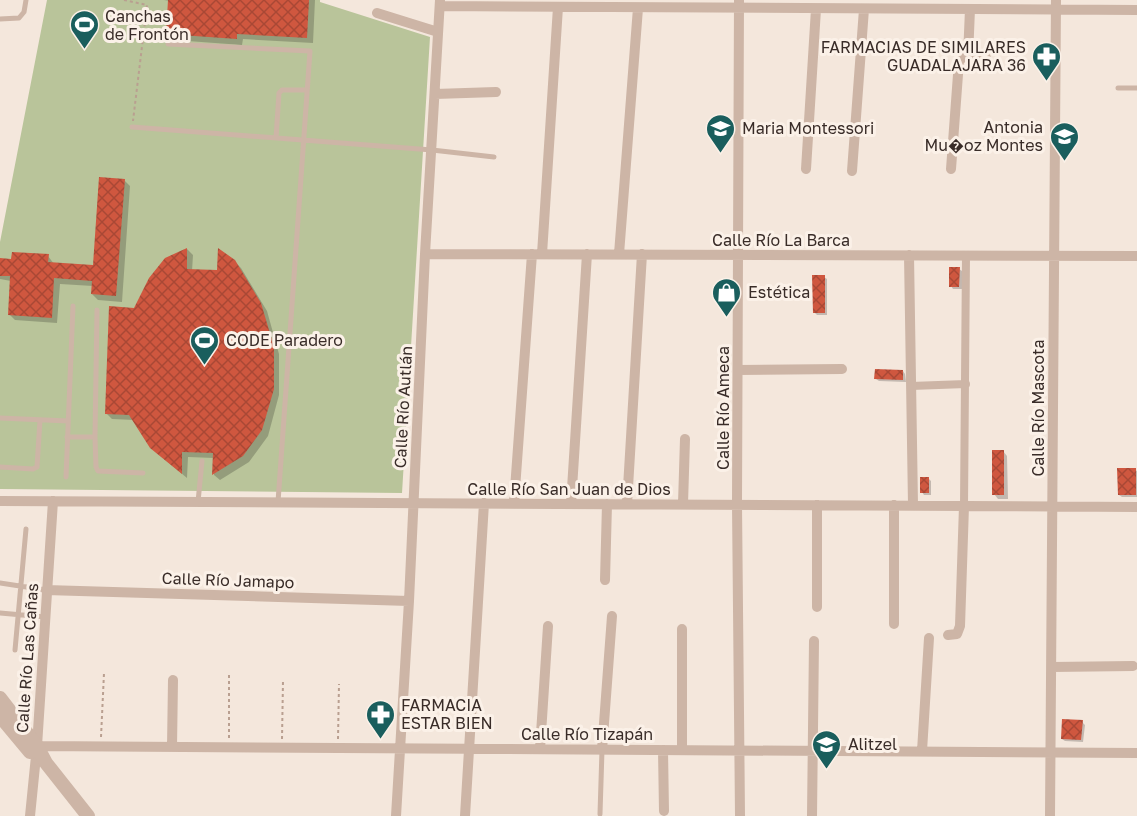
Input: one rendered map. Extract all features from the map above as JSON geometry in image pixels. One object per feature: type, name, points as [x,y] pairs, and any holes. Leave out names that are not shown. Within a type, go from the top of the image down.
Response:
[{"type":"street","points":[[440,3],[638,8],[740,4],[816,9],[859,6],[970,9],[983,5],[1056,5],[1137,10]]},
{"type":"street","name":"Calle Río Autlán","points":[[396,816],[410,601],[425,254],[440,3]]},
{"type":"street","name":"Calle Río Ameca","points":[[740,4],[737,504],[740,816]]},
{"type":"street","name":"Calle Río Mascota","points":[[1050,816],[1056,5]]},
{"type":"street","points":[[852,171],[859,6]]},
{"type":"street","points":[[514,503],[558,7]]},
{"type":"street","points":[[619,254],[638,8]]},
{"type":"street","points":[[806,169],[816,9]]},
{"type":"street","points":[[968,57],[970,9]]},
{"type":"street","points":[[377,13],[438,32]]},
{"type":"street","points":[[951,169],[958,63],[963,57],[986,58]]},
{"type":"street","points":[[435,94],[496,92]]},
{"type":"street","name":"Calle Río La Barca","points":[[425,254],[1137,256]]},
{"type":"street","points":[[571,504],[587,254]]},
{"type":"street","points":[[627,504],[642,255]]},
{"type":"street","points":[[909,255],[913,505]]},
{"type":"street","points":[[948,635],[957,634],[960,629],[966,384],[966,255]]},
{"type":"street","points":[[738,370],[842,369]]},
{"type":"street","points":[[911,386],[966,384]]},
{"type":"street","points":[[683,504],[685,439]]},
{"type":"street","name":"Calle Río San Juan de Dios","points":[[0,501],[1137,507]]},
{"type":"street","name":"Calle Río Las Cañas","points":[[30,816],[39,755],[46,590],[53,501]]},
{"type":"street","points":[[465,816],[484,503]]},
{"type":"street","points":[[605,580],[608,504]]},
{"type":"street","points":[[817,505],[817,607]]},
{"type":"street","points":[[894,505],[894,624]]},
{"type":"street","name":"Calle Río Jamapo","points":[[46,590],[410,601]]},
{"type":"street","points":[[602,750],[612,616]]},
{"type":"street","points":[[540,749],[548,626]]},
{"type":"street","points":[[682,629],[682,750]]},
{"type":"street","points":[[922,752],[929,638]]},
{"type":"street","points":[[812,816],[814,641]]},
{"type":"street","points":[[1052,667],[1133,666]]},
{"type":"street","points":[[172,747],[173,680]]},
{"type":"street","points":[[0,698],[39,755],[88,816]]},
{"type":"street","points":[[0,716],[39,755]]},
{"type":"street","name":"Calle Río Tizapán","points":[[39,755],[100,746],[1137,753]]},
{"type":"street","points":[[663,750],[664,811]]},
{"type":"lane","points":[[0,19],[19,18],[26,8],[26,0]]},
{"type":"lane","points":[[168,44],[310,51],[278,502]]},
{"type":"lane","points":[[1118,88],[1137,88]]},
{"type":"lane","points":[[276,138],[279,93],[282,90],[307,90]]},
{"type":"lane","points":[[132,127],[432,150],[494,157]]},
{"type":"lane","points":[[66,477],[73,306]]},
{"type":"lane","points":[[97,310],[96,467],[98,471],[143,474]]},
{"type":"lane","points":[[0,418],[68,421]]},
{"type":"lane","points":[[0,467],[33,469],[37,467],[40,420]]},
{"type":"lane","points":[[68,437],[95,437]]},
{"type":"lane","points":[[198,502],[202,461]]},
{"type":"lane","points":[[15,650],[26,529]]},
{"type":"lane","points":[[0,583],[46,590]]},
{"type":"lane","points":[[0,613],[45,617]]},
{"type":"lane","points":[[600,813],[602,750]]},
{"type":"path","points":[[124,0],[147,5],[132,127]]},
{"type":"path","points":[[229,673],[229,747]]},
{"type":"path","points":[[100,746],[104,674]]},
{"type":"path","points":[[282,747],[283,681]]},
{"type":"path","points":[[337,748],[339,684]]},
{"type":"green space","name":"CODE Paradero","points":[[47,0],[320,0],[320,2],[430,37],[402,493],[0,489],[0,242]]},
{"type":"building","points":[[168,0],[309,0],[307,38],[237,34],[237,39],[166,34]]},
{"type":"building","points":[[99,177],[125,179],[116,296],[91,294],[92,281],[54,278],[52,318],[8,315],[10,276],[0,276],[0,258],[11,259],[12,252],[49,254],[48,262],[93,265]]},
{"type":"building","points":[[187,248],[187,269],[217,270],[218,248],[235,260],[261,303],[274,347],[274,389],[262,430],[243,456],[212,475],[213,453],[182,452],[182,474],[150,448],[129,415],[105,414],[109,306],[134,308],[149,278],[165,258]]},
{"type":"building","points":[[949,267],[960,267],[959,287],[949,287]]},
{"type":"building","points":[[812,275],[825,275],[825,313],[813,313]]},
{"type":"building","points":[[875,369],[903,370],[903,380],[874,379]]},
{"type":"building","points":[[992,450],[1004,450],[1004,495],[992,495]]},
{"type":"building","points":[[1117,468],[1136,468],[1136,495],[1118,495]]},
{"type":"building","points":[[920,477],[929,477],[929,493],[920,493]]},
{"type":"building","points":[[1062,719],[1083,720],[1081,740],[1061,739]]},
{"type":"place","name":"Canchas de Frontón","points":[[84,50]]},
{"type":"place","name":"FARMACIAS DE SIMILARES GUADALAJARA 36","points":[[1047,82]]},
{"type":"place","name":"Maria Montessori","points":[[721,154]]},
{"type":"place","name":"Antonia Mu�oz Montes","points":[[1064,162]]},
{"type":"place","name":"Estética","points":[[727,318]]},
{"type":"place","name":"CODE Paradero","points":[[205,366]]},
{"type":"place","name":"FARMACIA ESTAR BIEN","points":[[380,740]]},
{"type":"place","name":"Alitzel","points":[[827,770]]}]
